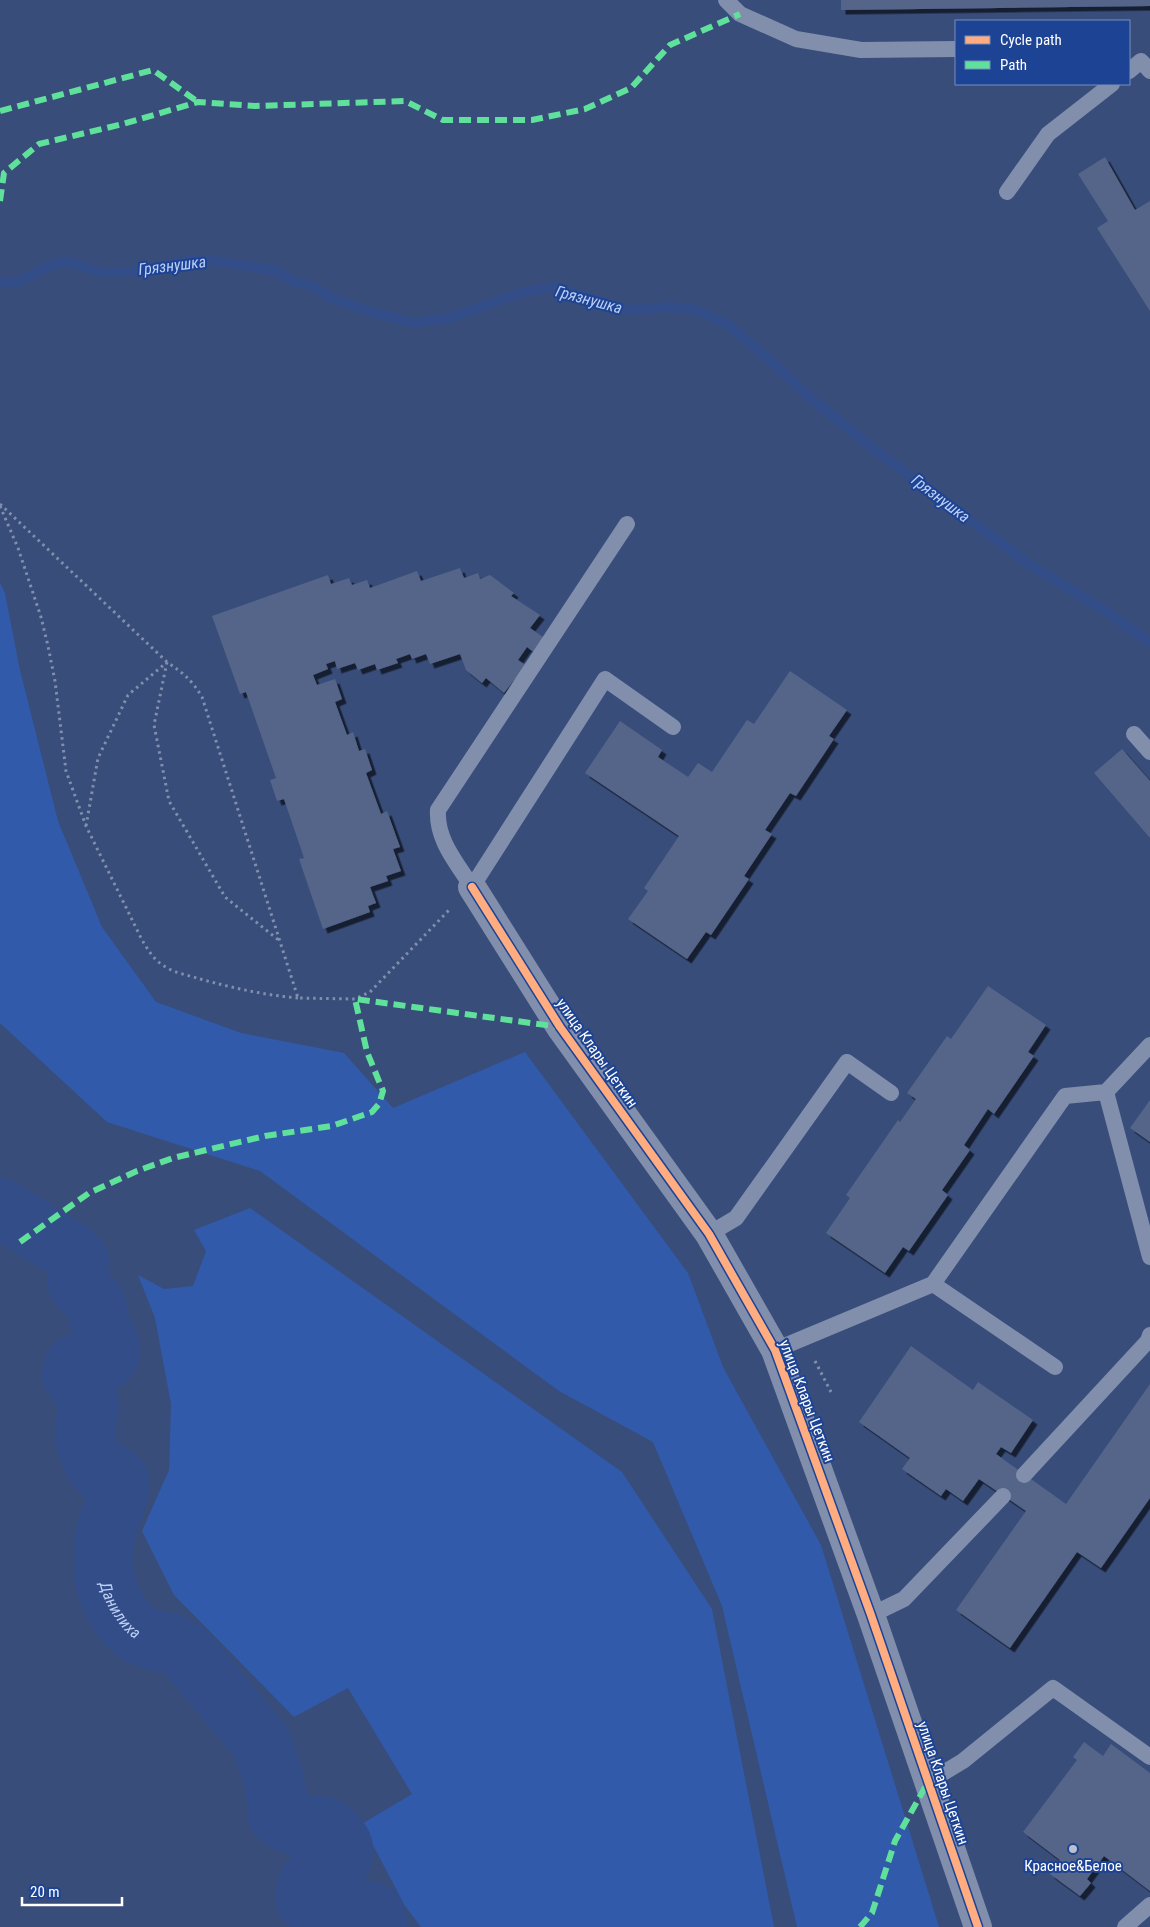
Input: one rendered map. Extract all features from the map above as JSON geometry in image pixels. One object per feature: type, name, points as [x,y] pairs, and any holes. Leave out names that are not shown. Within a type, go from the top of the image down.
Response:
[{"type":"street","name":"улица Клары Цеткин","points":[[472,887],[560,1027],[709,1234],[775,1350],[871,1615],[978,1927]]},
{"type":"lane","points":[[726,0],[740,14],[796,38],[861,50],[955,49]]},
{"type":"lane","points":[[1007,192],[1048,134],[1111,85]]},
{"type":"lane","points":[[627,524],[438,810],[437,821],[442,839],[472,887],[606,679],[674,727]]},
{"type":"lane","points":[[1134,734],[1150,752]]},
{"type":"lane","points":[[775,1350],[933,1284],[1065,1096],[1106,1092],[1150,1045]]},
{"type":"lane","points":[[709,1234],[736,1218],[847,1062],[891,1093]]},
{"type":"lane","points":[[1106,1092],[1150,1258]]},
{"type":"lane","points":[[933,1284],[1055,1367]]},
{"type":"lane","points":[[1024,1474],[1148,1341],[1150,1335]]},
{"type":"lane","points":[[871,1615],[904,1599],[1003,1496]]},
{"type":"lane","points":[[928,1782],[963,1761],[1053,1688],[1150,1757]]},
{"type":"lane","points":[[1124,1927],[1150,1905]]},
{"type":"path","points":[[0,505],[168,662],[189,678],[202,697],[298,998]]},
{"type":"path","points":[[0,505],[18,548],[41,617],[55,681],[66,771],[86,826],[142,940],[153,957],[164,967],[246,991],[271,996],[355,999],[370,992],[472,887]]},
{"type":"path","points":[[86,826],[98,758],[128,695],[168,662]]},
{"type":"path","points":[[168,662],[154,725],[169,801],[225,897],[281,942]]},
{"type":"path","points":[[803,1337],[831,1392]]},
{"type":"shaded area","points":[[0,583],[5,593],[19,666],[58,821],[102,927],[156,1002],[241,1033],[344,1053],[393,1108],[525,1052],[688,1273],[723,1367],[821,1545],[939,1927],[797,1927],[722,1606],[653,1442],[559,1391],[260,1171],[107,1122],[0,1023]]},
{"type":"shaded area","points":[[250,1208],[622,1472],[712,1609],[774,1927],[421,1927],[405,1906],[362,1824],[412,1794],[348,1688],[294,1717],[174,1595],[142,1531],[169,1470],[171,1404],[155,1318],[138,1275],[164,1289],[193,1286],[206,1251],[194,1230]]},
{"type":"building","points":[[841,0],[1150,0],[1150,6],[841,10]]},
{"type":"building","points":[[1105,157],[1135,210],[1150,201],[1150,311],[1097,228],[1108,221],[1078,174]]},
{"type":"building","points":[[460,568],[464,578],[478,573],[480,579],[490,575],[514,593],[511,596],[540,615],[530,628],[546,639],[536,654],[527,647],[518,660],[530,668],[515,679],[504,693],[486,678],[482,683],[466,670],[460,654],[430,664],[426,654],[412,659],[410,654],[396,659],[398,663],[377,670],[375,664],[358,670],[355,663],[337,669],[335,661],[326,664],[328,669],[313,675],[317,685],[335,679],[342,699],[335,702],[347,735],[353,732],[359,751],[365,749],[372,770],[366,773],[381,814],[387,811],[400,847],[393,849],[401,871],[386,876],[388,881],[370,887],[376,903],[368,906],[370,912],[323,929],[299,859],[304,858],[284,799],[277,801],[270,780],[276,778],[246,692],[240,694],[212,616],[328,575],[331,584],[349,578],[352,585],[367,580],[370,588],[417,571],[421,581]]},
{"type":"building","points":[[790,671],[847,710],[829,736],[834,739],[796,796],[790,793],[765,830],[772,834],[744,876],[749,879],[711,935],[706,932],[687,959],[628,919],[648,891],[644,888],[679,836],[585,773],[620,721],[662,750],[658,757],[688,777],[698,763],[712,772],[747,720],[754,724]]},
{"type":"building","points":[[1122,749],[1150,781],[1150,838],[1094,773]]},
{"type":"building","points":[[988,986],[1046,1025],[1028,1052],[1034,1056],[994,1114],[988,1109],[964,1145],[970,1150],[942,1190],[948,1195],[909,1251],[903,1247],[885,1273],[826,1233],[850,1198],[846,1195],[898,1120],[900,1122],[916,1099],[907,1093],[947,1036],[951,1039]]},
{"type":"building","points":[[1150,1100],[1150,1142],[1130,1128]]},
{"type":"building","points":[[911,1346],[973,1390],[978,1382],[1033,1420],[1011,1453],[1001,1447],[996,1454],[1066,1504],[1150,1384],[1150,1498],[1101,1568],[1077,1552],[1010,1648],[956,1610],[1026,1511],[979,1479],[963,1501],[946,1489],[941,1496],[902,1469],[910,1458],[859,1422]]},
{"type":"building","points":[[1084,1742],[1103,1756],[1111,1744],[1150,1773],[1150,1891],[1104,1856],[1087,1879],[1091,1883],[1080,1896],[1050,1874],[1060,1860],[1023,1832],[1077,1760],[1073,1757]]},
{"type":"waterway","name":"Грязнушка","points":[[0,283],[16,283],[57,263],[73,263],[95,271],[113,273],[140,271],[193,260],[216,261],[277,271],[292,281],[314,287],[333,299],[413,323],[449,318],[523,292],[555,287],[627,310],[670,307],[697,310],[729,325],[808,396],[874,449],[1029,564],[1109,613],[1150,643]]},
{"type":"waterway","name":"Данилиха","points":[[0,1208],[70,1251],[80,1262],[77,1281],[96,1305],[101,1328],[110,1346],[110,1355],[107,1359],[101,1362],[74,1366],[72,1374],[88,1401],[89,1408],[85,1433],[87,1446],[92,1458],[102,1473],[111,1473],[119,1480],[117,1500],[108,1525],[103,1555],[106,1586],[115,1606],[126,1623],[139,1634],[153,1640],[173,1644],[186,1652],[261,1742],[273,1776],[278,1801],[278,1815],[294,1825],[328,1828],[340,1841],[343,1847],[343,1855],[340,1861],[311,1880],[306,1888],[306,1901],[315,1910],[327,1913],[361,1909],[374,1913],[378,1927]]},
{"type":"marked path","points":[[0,201],[4,173],[39,144],[123,124],[198,102],[255,106],[405,101],[443,120],[532,120],[585,109],[631,88],[670,45],[740,14]]},
{"type":"marked path","points":[[0,111],[153,70],[198,102]]},
{"type":"marked path","points":[[20,1242],[89,1193],[137,1171],[173,1158],[265,1136],[332,1126],[372,1112],[379,1104],[383,1091],[367,1052],[355,999],[560,1027]]},
{"type":"marked path","points":[[860,1927],[872,1913],[895,1841],[928,1782]]},
{"type":"cycle path","points":[[472,887],[560,1027],[709,1234],[775,1350],[871,1615],[978,1927]]},
{"type":"place","name":"Красное&Белое","points":[[1073,1849]]}]
